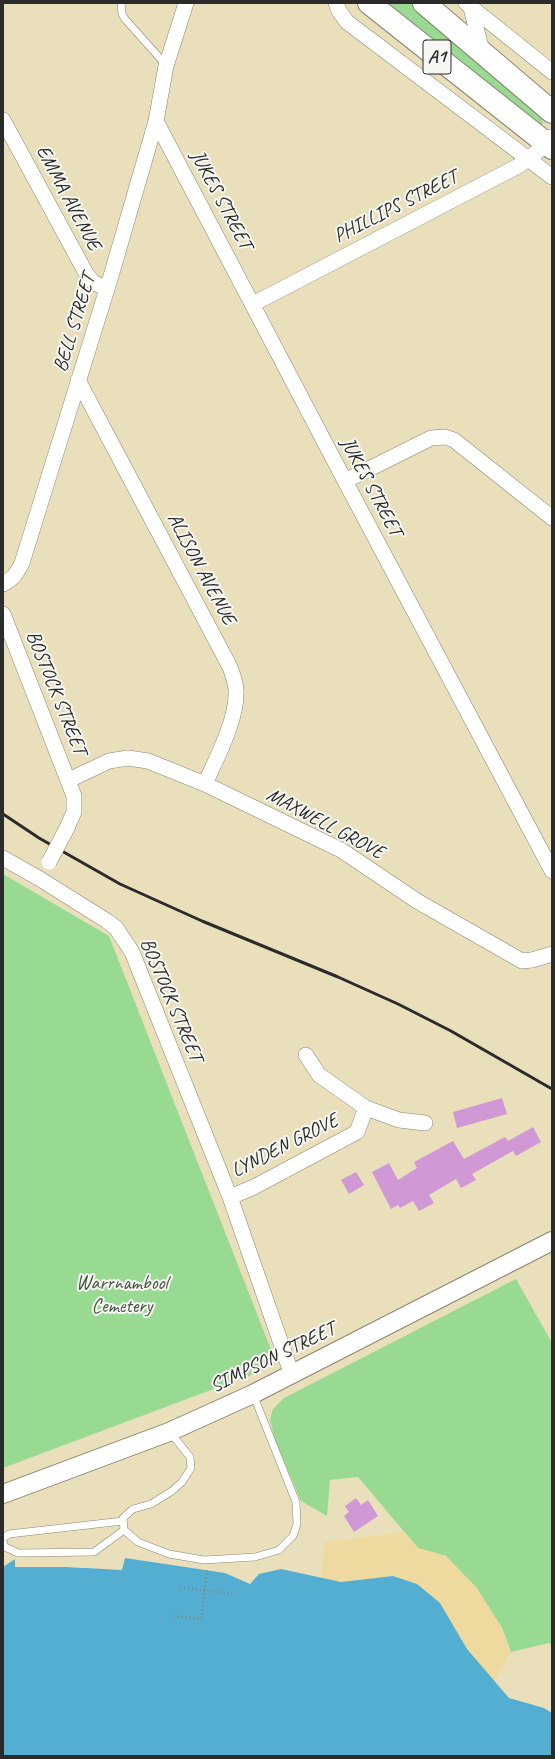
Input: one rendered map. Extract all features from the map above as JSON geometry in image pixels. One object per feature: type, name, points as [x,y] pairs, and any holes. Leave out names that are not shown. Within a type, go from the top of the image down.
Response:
[{"type":"highway","name":"A1","points":[[369,3],[550,143]]},
{"type":"highway","name":"A1","points":[[424,3],[552,112]]},
{"type":"street","name":"BELL STREET","points":[[3,584],[12,579],[22,563],[156,121],[166,66],[186,3]]},
{"type":"street","points":[[336,3],[339,11],[348,22],[552,177]]},
{"type":"street","points":[[469,5],[482,51]]},
{"type":"street","points":[[469,5],[552,72]]},
{"type":"street","name":"EMMA AVENUE","points":[[3,120],[87,275],[94,283],[106,288]]},
{"type":"street","name":"JUKES STREET","points":[[156,121],[552,871]]},
{"type":"street","name":"PHILLIPS STREET","points":[[253,304],[520,165],[550,143]]},
{"type":"street","name":"ALISON AVENUE","points":[[78,380],[230,667],[237,694],[233,713],[227,732],[205,784]]},
{"type":"street","points":[[345,481],[431,438],[446,437],[454,440],[552,518]]},
{"type":"street","name":"BOSTOCK STREET","points":[[3,614],[74,796],[74,812],[40,879],[116,928],[132,952],[230,1197],[292,1375]]},
{"type":"street","name":"MAXWELL GROVE","points":[[69,780],[109,761],[128,758],[148,761],[205,784],[341,850],[417,901],[522,961],[537,959],[552,954]]},
{"type":"street","points":[[3,858],[40,879]]},
{"type":"street","name":"LYNDEN GROVE","points":[[306,1055],[319,1075],[366,1108],[399,1120],[425,1123]]},
{"type":"street","name":"LYNDEN GROVE","points":[[230,1197],[357,1132],[366,1108]]},
{"type":"street","name":"SIMPSON STREET","points":[[3,1494],[169,1432],[253,1394],[552,1241]]},
{"type":"lane","points":[[121,3],[122,14],[125,19],[166,66]]},
{"type":"lane","points":[[169,1432],[190,1457],[190,1468],[182,1482],[172,1491],[151,1504],[133,1509],[123,1518],[124,1530],[138,1542],[169,1554],[204,1560],[255,1557],[279,1550],[293,1536],[296,1524],[296,1502],[253,1394]]},
{"type":"lane","points":[[123,1521],[9,1534],[3,1540],[5,1548],[18,1553],[94,1552],[124,1530]]},
{"type":"path","points":[[174,1616],[201,1619],[207,1570]]},
{"type":"path","points":[[180,1587],[232,1594]]},
{"type":"green space","points":[[369,3],[423,3],[519,83],[542,118],[543,124],[537,124]]},
{"type":"green space","name":"Warrnambool Cemetery","points":[[3,874],[109,936],[272,1352],[267,1369],[3,1468]]},
{"type":"green space","points":[[516,1279],[552,1343],[552,1646],[549,1643],[511,1652],[502,1628],[446,1556],[418,1548],[358,1477],[330,1480],[327,1516],[301,1501],[275,1440],[270,1420],[273,1409],[284,1398]]},
{"type":"sand","points":[[405,1532],[418,1548],[446,1556],[477,1588],[502,1628],[511,1652],[494,1682],[467,1649],[440,1603],[393,1576],[341,1582],[321,1578],[325,1542]]},
{"type":"water","points":[[125,1558],[225,1573],[250,1584],[259,1574],[281,1569],[341,1582],[393,1576],[417,1584],[440,1603],[467,1649],[509,1698],[544,1708],[552,1713],[552,1756],[3,1756],[3,1567],[15,1559],[16,1567],[67,1567],[122,1570]]},
{"type":"pier","points":[[15,1559],[17,1559],[17,1565],[97,1566],[98,1568],[15,1567]]},
{"type":"building","points":[[502,1098],[507,1114],[457,1128],[453,1112]]},
{"type":"building","points":[[533,1127],[541,1142],[516,1156],[513,1151],[472,1174],[476,1180],[461,1188],[456,1179],[429,1195],[434,1203],[419,1211],[413,1201],[400,1208],[398,1205],[391,1209],[372,1172],[389,1163],[398,1180],[417,1168],[414,1162],[453,1141],[464,1159],[505,1137],[508,1141]]},
{"type":"building","points":[[356,1172],[364,1185],[349,1194],[341,1180]]},
{"type":"building","points":[[356,1498],[361,1505],[368,1500],[378,1516],[354,1532],[344,1516],[349,1512],[345,1506]]},
{"type":"railway","points":[[3,814],[39,838],[120,884],[202,921],[338,977],[398,1004],[451,1031],[552,1089]]}]
